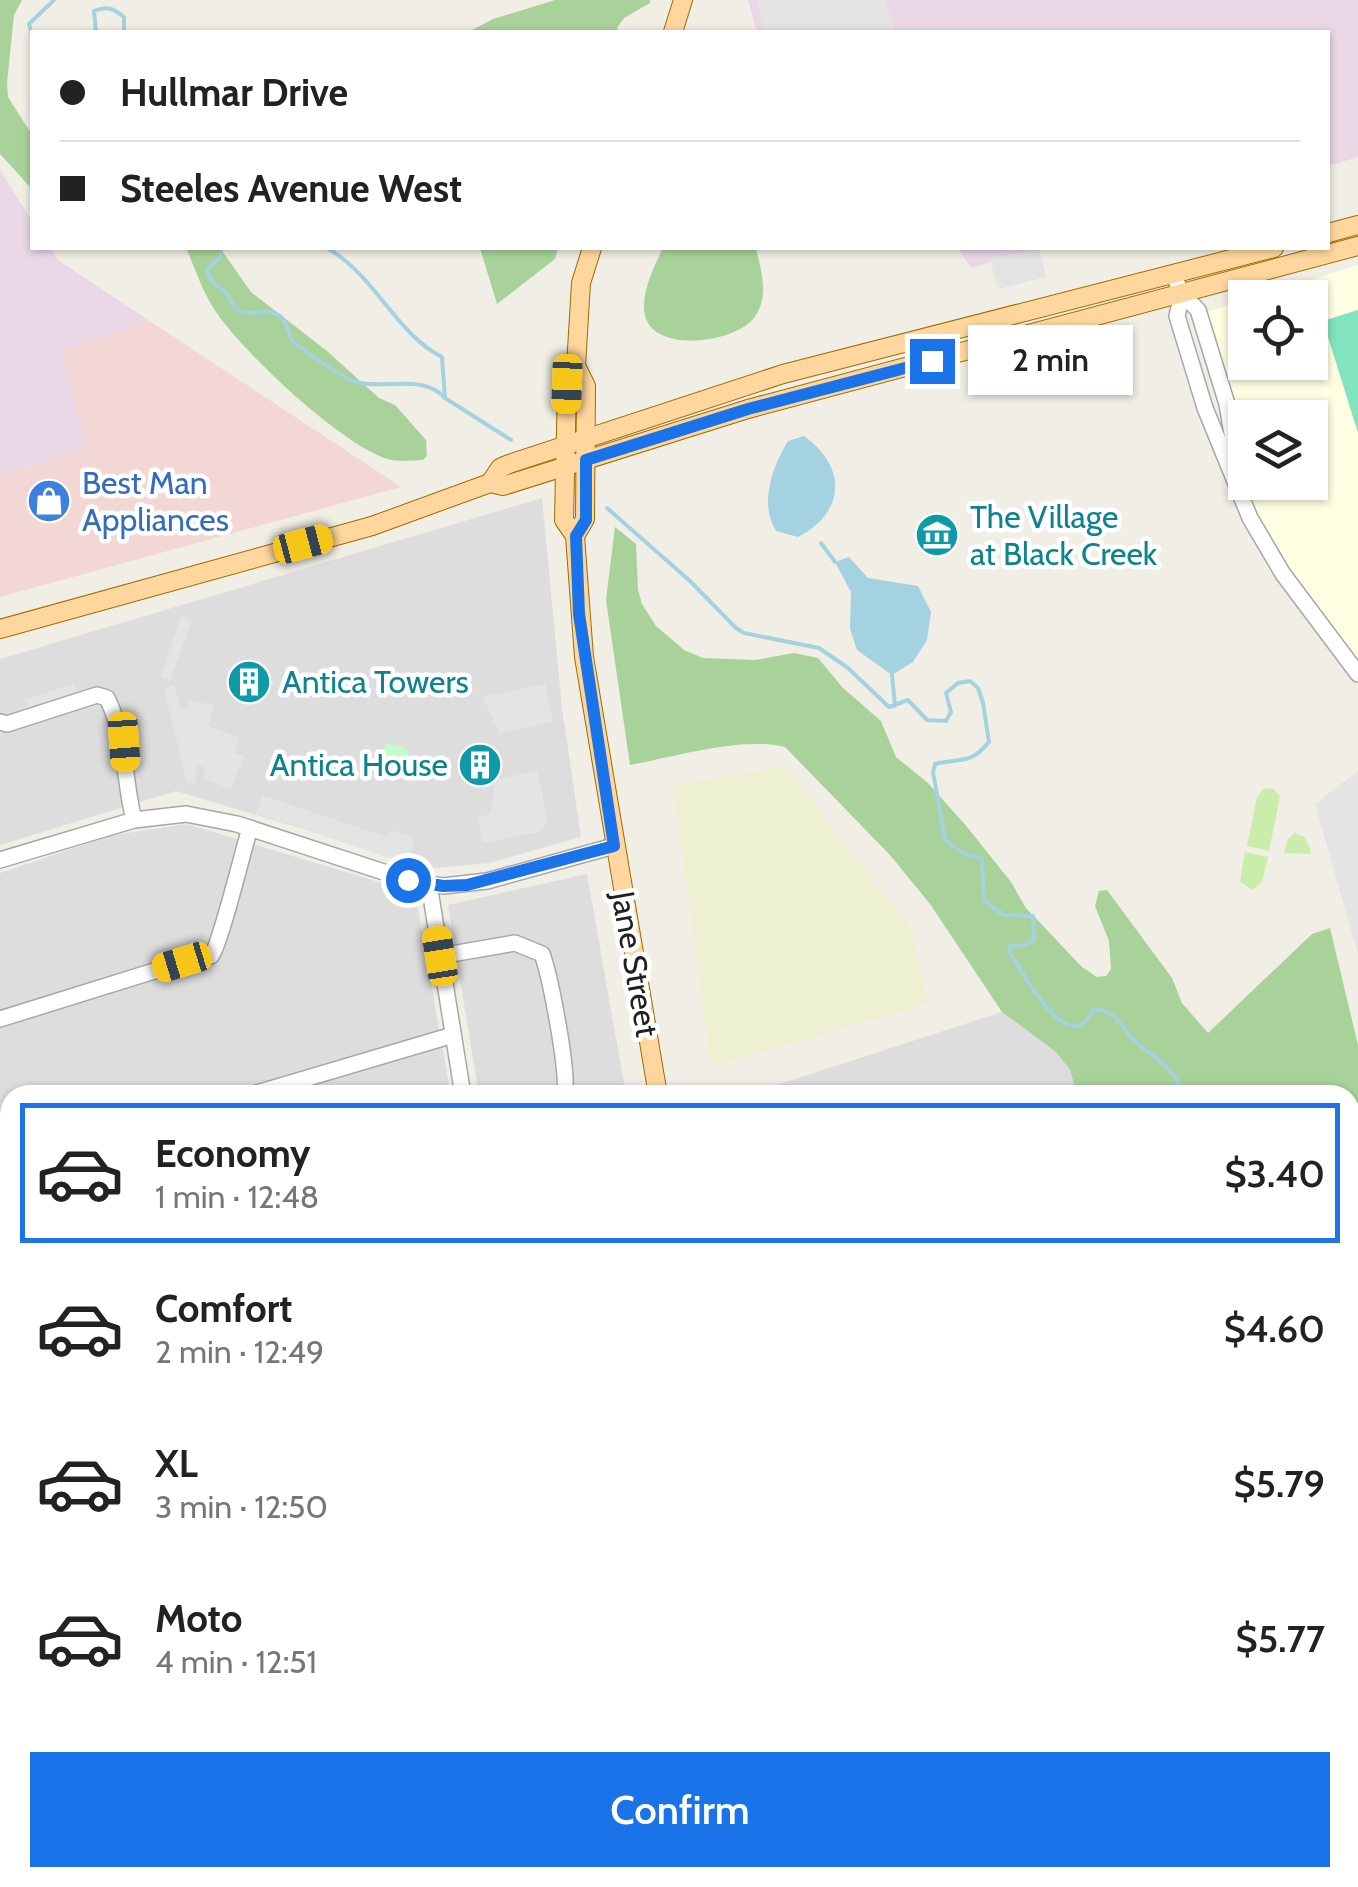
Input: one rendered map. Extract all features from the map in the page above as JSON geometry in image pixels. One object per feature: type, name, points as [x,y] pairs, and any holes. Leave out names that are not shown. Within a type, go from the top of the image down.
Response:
[{"type":"main road","points":[[674,30],[683,0]]},
{"type":"main road","points":[[1330,232],[1358,225]]},
{"type":"main road","points":[[0,629],[372,526],[490,483],[502,486],[748,409],[1358,246]]},
{"type":"main road","name":"Jane Street","points":[[591,250],[581,282],[576,366],[567,384],[564,520],[576,536],[584,657],[656,1085]]},
{"type":"main road","points":[[490,483],[500,468],[509,464],[783,374],[1266,250]]},
{"type":"main road","points":[[964,329],[969,352]]},
{"type":"main road","name":"Jane Street","points":[[576,366],[586,386],[586,520],[576,536]]},
{"type":"street","points":[[1173,274],[1182,294],[1198,310],[1227,404],[1241,494],[1250,518],[1283,574],[1358,674]]},
{"type":"street","points":[[0,722],[7,724],[96,695],[108,698],[124,742],[134,820]]},
{"type":"street","points":[[0,860],[134,820],[186,814],[250,828],[430,884],[455,886],[488,882],[614,846]]},
{"type":"street","points":[[0,1019],[211,956],[218,946],[250,828]]},
{"type":"street","points":[[430,884],[461,1085]]},
{"type":"street","points":[[440,956],[515,944],[542,954],[567,1085]]},
{"type":"street","points":[[284,1085],[453,1035]]},
{"type":"shaded area","points":[[748,0],[1358,0],[1358,157],[1330,165],[1330,30],[756,30]]},
{"type":"shaded area","points":[[756,0],[885,0],[895,30],[764,30]]},
{"type":"shaded area","points":[[0,170],[30,218],[30,250],[51,250],[58,260],[150,321],[61,351],[88,448],[0,475]]},
{"type":"shaded area","points":[[959,250],[1036,250],[971,268]]},
{"type":"shaded area","points":[[1039,250],[1046,277],[998,289],[990,259]]},
{"type":"shaded area","points":[[1358,265],[1358,663],[1271,544],[1252,500],[1328,500],[1328,400],[1232,400],[1203,313],[1228,305],[1228,380],[1328,380],[1328,280],[1309,280]]},
{"type":"shaded area","points":[[150,321],[401,487],[0,597],[0,475],[88,448],[61,350]]},
{"type":"shaded area","points":[[542,498],[562,708],[581,837],[490,863],[434,868],[176,791],[0,845],[0,659]]},
{"type":"shaded area","points":[[181,617],[192,621],[170,681],[160,677]]},
{"type":"shaded area","points":[[74,684],[76,692],[28,707],[26,699]]},
{"type":"shaded area","points":[[173,684],[181,708],[188,708],[190,701],[214,705],[208,726],[239,737],[235,754],[244,755],[231,789],[203,778],[206,768],[197,764],[195,783],[187,783],[164,688]]},
{"type":"shaded area","points":[[545,684],[553,722],[499,733],[483,697]]},
{"type":"shaded area","points":[[785,766],[912,930],[928,1003],[711,1067],[673,786]]},
{"type":"shaded area","points":[[537,770],[548,822],[539,832],[483,843],[478,817],[490,814],[495,780]]},
{"type":"shaded area","points":[[1358,771],[1358,954],[1315,804]]},
{"type":"shaded area","points":[[262,795],[387,837],[391,830],[415,838],[407,864],[256,813]]},
{"type":"shaded area","points":[[187,824],[415,893],[449,1085],[0,1085],[0,873],[113,835]]},
{"type":"shaded area","points":[[587,874],[624,1085],[477,1085],[448,905]]},
{"type":"shaded area","points":[[1002,1012],[1056,1052],[1070,1070],[1074,1085],[777,1085]]},
{"type":"green space","points":[[0,0],[22,0],[14,15],[7,83],[8,97],[30,132],[30,187],[0,154]]},
{"type":"green space","points":[[555,0],[650,0],[624,18],[618,30],[472,30],[493,19]]},
{"type":"green space","points":[[187,250],[221,250],[251,292],[327,351],[379,398],[395,405],[426,440],[427,456],[423,460],[392,460],[348,438],[267,369],[207,297]]},
{"type":"green space","points":[[481,250],[557,250],[555,259],[497,304]]},
{"type":"green space","points":[[662,250],[756,250],[762,273],[760,307],[747,324],[734,332],[701,340],[668,337],[655,331],[644,313]]},
{"type":"green space","points":[[1358,310],[1358,433],[1328,337],[1328,319]]},
{"type":"green space","points":[[615,527],[636,544],[642,604],[656,626],[684,650],[703,658],[755,660],[794,653],[818,658],[843,688],[881,721],[896,757],[928,783],[968,828],[1011,882],[1026,908],[1082,967],[1097,977],[1106,976],[1111,969],[1109,941],[1095,906],[1099,891],[1107,890],[1172,978],[1182,1003],[1208,1033],[1312,934],[1330,928],[1358,1045],[1358,1085],[1074,1085],[1070,1070],[1056,1052],[1002,1012],[930,904],[890,855],[785,747],[728,746],[630,765],[606,600]]},
{"type":"green space","points":[[386,743],[403,747],[419,763],[418,769],[383,754]]},
{"type":"green space","points":[[1264,788],[1274,789],[1280,797],[1269,851],[1247,846],[1257,797]]},
{"type":"green space","points":[[1294,833],[1304,837],[1310,854],[1284,853],[1287,840]]},
{"type":"green space","points":[[1245,852],[1268,857],[1262,882],[1253,890],[1240,882]]},
{"type":"water","points":[[804,436],[828,461],[835,489],[825,515],[798,537],[776,531],[768,498],[777,462],[788,441]]},
{"type":"water","points":[[849,557],[868,578],[918,586],[931,612],[927,640],[913,662],[892,675],[857,650],[850,629],[851,592],[835,562]]},
{"type":"waterway","points":[[31,30],[29,24],[54,0]]},
{"type":"waterway","points":[[96,30],[94,11],[107,8],[124,17],[124,30]]},
{"type":"waterway","points":[[221,250],[221,256],[207,270],[236,309],[277,314],[292,340],[351,380],[414,384],[436,390],[511,440]]},
{"type":"waterway","points":[[330,250],[359,273],[411,334],[442,357],[445,398]]},
{"type":"waterway","points":[[607,508],[690,581],[736,628],[819,648],[848,668],[889,707],[908,700],[927,720],[946,721],[951,712],[946,693],[958,683],[970,681],[978,688],[989,742],[970,758],[935,764],[933,772],[945,840],[961,852],[982,859],[984,901],[1004,915],[1033,916],[1034,940],[1010,946],[1010,953],[1047,1008],[1072,1026],[1083,1024],[1093,1010],[1107,1012],[1170,1070],[1179,1085]]},
{"type":"waterway","points":[[821,543],[835,562]]},
{"type":"waterway","points":[[892,675],[895,706]]},
{"type":"place","name":"Best Man Appliances","points":[[49,501]]},
{"type":"place","name":"The Village at Black Creek","points":[[937,535]]},
{"type":"place","name":"Antica Towers","points":[[249,682]]},
{"type":"place","name":"Antica House","points":[[480,765]]},
{"type":"route","points":[[408,880],[443,886],[488,882],[614,846],[579,614],[576,536],[586,520],[586,460],[748,409],[932,361]]}]
